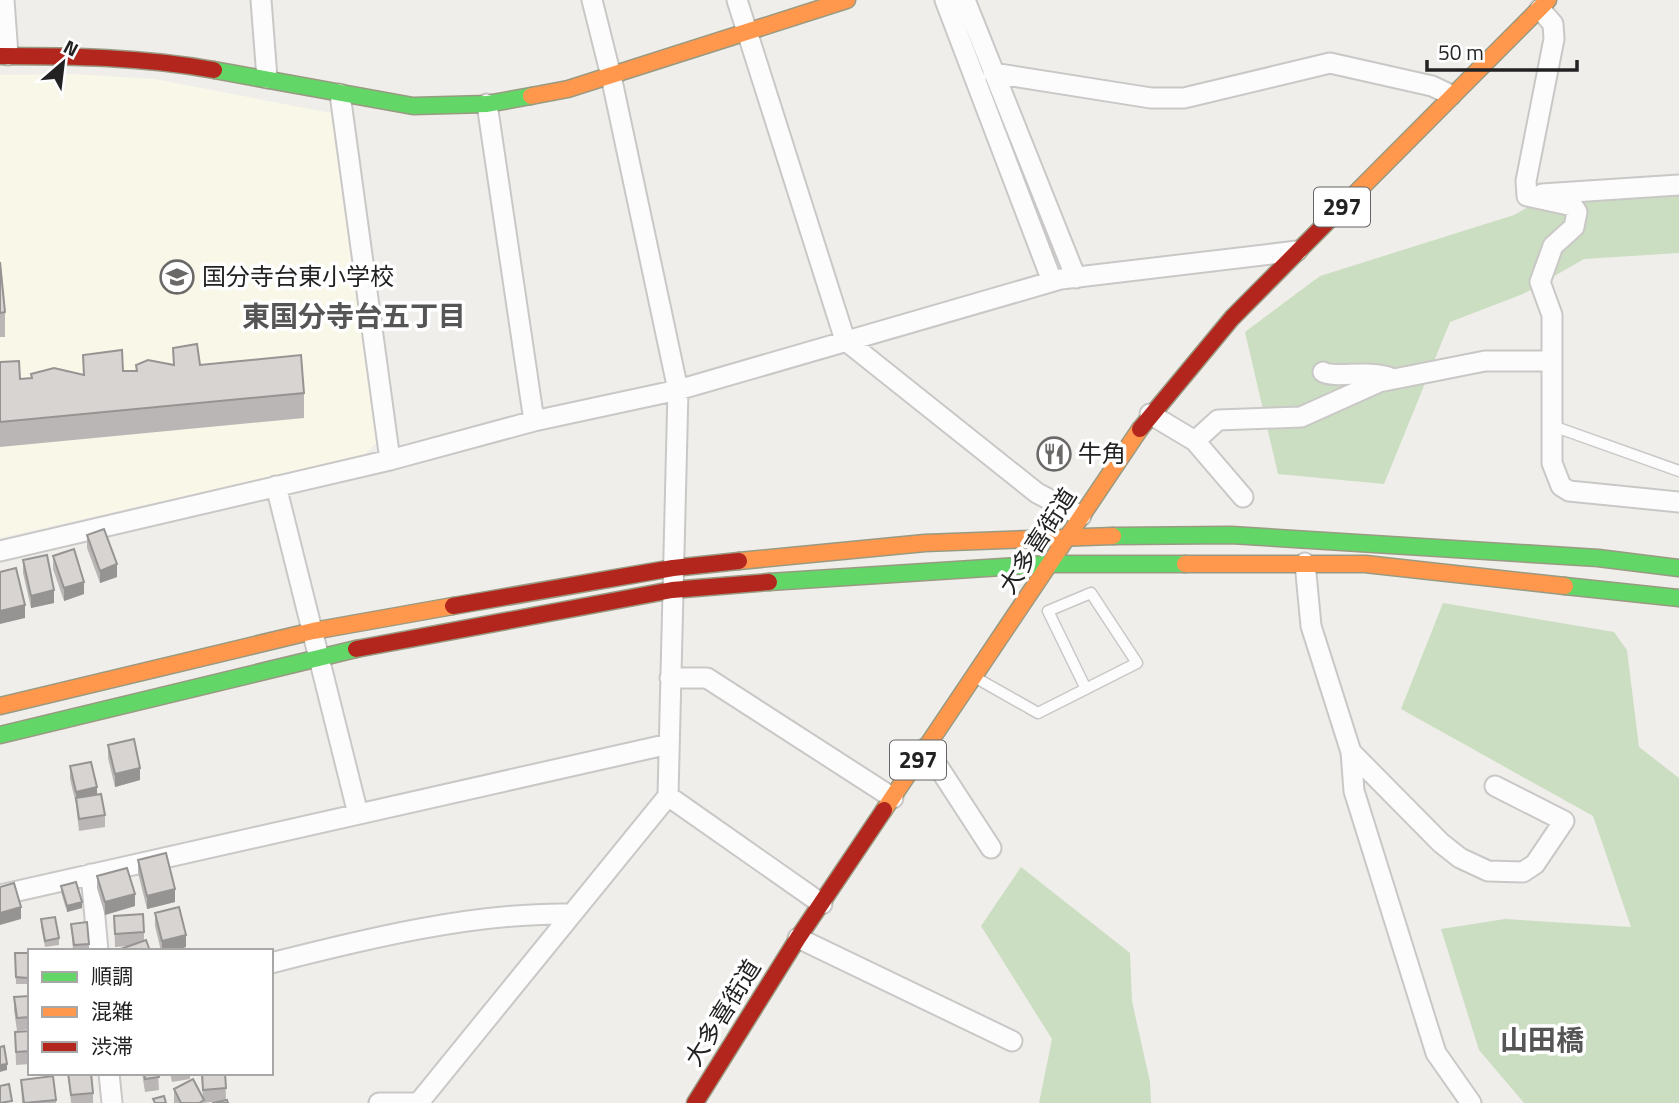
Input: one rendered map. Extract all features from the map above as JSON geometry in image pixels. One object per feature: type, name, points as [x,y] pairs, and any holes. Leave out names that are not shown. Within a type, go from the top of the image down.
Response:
[{"type":"main road","points":[[4,55],[91,56],[178,63],[412,106],[487,104],[568,89],[846,0]]},
{"type":"main road","name":"大多喜街道","points":[[695,1103],[798,938],[1150,414],[1226,325],[1297,251],[1451,94],[1544,4]]},
{"type":"main road","points":[[0,706],[313,631],[673,568],[925,543],[1067,536],[1255,536],[1598,558],[1679,568]]},
{"type":"main road","points":[[0,735],[320,656],[527,615],[672,590],[1049,564],[1305,563],[1365,564],[1453,572],[1679,598]]},
{"type":"street","points":[[4,0],[4,55]]},
{"type":"street","points":[[261,0],[267,78]]},
{"type":"street","points":[[379,1103],[421,1102],[668,796],[678,390],[611,76],[592,0]]},
{"type":"street","points":[[737,0],[845,340],[1037,492],[1081,516]]},
{"type":"street","points":[[946,0],[1052,281]]},
{"type":"street","points":[[965,0],[1076,278]]},
{"type":"street","points":[[1527,196],[1526,181],[1554,38],[1553,24],[1544,4]]},
{"type":"street","points":[[993,73],[1151,98],[1184,98],[1330,63],[1432,86],[1451,94]]},
{"type":"street","points":[[340,94],[390,460]]},
{"type":"street","points":[[487,104],[534,421]]},
{"type":"street","points":[[1527,196],[1679,185]]},
{"type":"street","points":[[1527,196],[1573,206],[1577,212],[1574,227],[1553,246],[1540,282],[1552,315],[1552,463],[1561,486],[1583,493],[1679,502]]},
{"type":"street","points":[[0,551],[390,460],[534,421],[678,390],[1052,281],[1297,251]]},
{"type":"street","points":[[1195,440],[1218,420],[1301,417],[1361,389],[1396,379],[1485,361],[1551,361]]},
{"type":"street","points":[[1323,372],[1330,376],[1376,372],[1396,379]]},
{"type":"street","points":[[1150,414],[1195,440],[1242,497]]},
{"type":"street","points":[[276,486],[358,814]]},
{"type":"street","points":[[1305,563],[1311,626],[1351,752],[1354,791],[1436,1053],[1471,1103]]},
{"type":"street","points":[[670,678],[707,678],[893,798]]},
{"type":"street","points":[[0,895],[669,744]]},
{"type":"street","points":[[926,748],[991,848]]},
{"type":"street","points":[[1351,752],[1441,843],[1460,858],[1488,871],[1523,872],[1535,864],[1564,821],[1495,786]]},
{"type":"street","points":[[668,796],[822,904]]},
{"type":"street","points":[[91,874],[98,949]]},
{"type":"street","points":[[273,962],[338,946],[521,913],[572,914]]},
{"type":"street","points":[[798,938],[1012,1041]]},
{"type":"street","points":[[109,1075],[112,1103]]},
{"type":"lane","points":[[1550,424],[1679,471]]},
{"type":"lane","points":[[975,677],[1038,713],[1086,689],[1137,663],[1091,593],[1048,611],[1086,689]]},
{"type":"shaded area","name":"国分寺台東小学校","points":[[74,74],[155,79],[331,113],[377,442],[364,455],[0,538],[0,75]]},
{"type":"green space","points":[[1574,181],[1679,181],[1679,253],[1584,259],[1523,294],[1450,322],[1384,484],[1278,474],[1245,332],[1320,276],[1514,215]]},
{"type":"green space","points":[[1443,603],[1614,632],[1627,650],[1639,747],[1679,778],[1679,1103],[1524,1103],[1479,1050],[1441,929],[1505,919],[1631,927],[1593,816],[1401,709]]},
{"type":"green space","points":[[1021,867],[1130,953],[1132,1001],[1150,1082],[1151,1103],[1039,1103],[1052,1039],[981,926]]},
{"type":"building","points":[[0,262],[5,312],[0,313]]},
{"type":"building","points":[[197,344],[200,365],[301,355],[304,393],[0,422],[0,362],[19,361],[20,379],[32,378],[31,374],[54,368],[84,375],[83,355],[122,350],[123,371],[137,371],[136,365],[148,360],[174,365],[173,348]]},
{"type":"building","points":[[104,529],[117,564],[100,571],[87,535]]},
{"type":"building","points":[[74,549],[84,582],[64,588],[53,556]]},
{"type":"building","points":[[47,555],[54,590],[31,596],[23,560]]},
{"type":"building","points":[[16,568],[25,605],[0,611],[0,572]]},
{"type":"building","points":[[134,739],[140,768],[115,774],[108,745]]},
{"type":"building","points":[[91,762],[97,787],[76,792],[70,766]]},
{"type":"building","points":[[101,794],[105,815],[79,819],[76,798]]},
{"type":"building","points":[[166,853],[175,889],[147,896],[138,860]]},
{"type":"building","points":[[127,868],[135,894],[105,902],[97,876]]},
{"type":"building","points":[[76,882],[82,902],[67,906],[61,886]]},
{"type":"building","points":[[14,883],[21,907],[0,913],[0,887]]},
{"type":"building","points":[[179,907],[186,935],[162,941],[155,913]]},
{"type":"building","points":[[143,914],[144,932],[115,934],[114,916]]},
{"type":"building","points":[[55,917],[59,938],[45,941],[41,919]]},
{"type":"building","points":[[87,922],[89,944],[74,945],[71,924]]},
{"type":"building","points":[[146,940],[149,949],[121,949]]},
{"type":"building","points":[[15,953],[28,953],[28,978],[16,977]]},
{"type":"building","points":[[28,996],[28,1017],[17,1018],[14,997]]},
{"type":"building","points":[[28,1031],[28,1051],[16,1052],[15,1032]]},
{"type":"building","points":[[4,1046],[7,1064],[0,1065],[0,1047]]},
{"type":"building","points":[[68,1075],[91,1075],[93,1093],[71,1095]]},
{"type":"building","points":[[144,1075],[159,1077],[145,1079]]},
{"type":"building","points":[[202,1075],[225,1075],[226,1088],[203,1090]]},
{"type":"building","points":[[53,1076],[56,1100],[24,1103],[21,1080]]},
{"type":"building","points":[[193,1079],[204,1100],[199,1103],[181,1103],[174,1089]]},
{"type":"building","points":[[9,1084],[12,1101],[0,1103],[0,1086]]},
{"type":"building","points":[[164,1096],[166,1103],[155,1103],[153,1099]]},
{"type":"traffic: fast","points":[[214,70],[413,106],[487,104],[531,96]]},
{"type":"traffic: fast","points":[[1113,536],[1231,535],[1598,558],[1679,568]]},
{"type":"traffic: fast","points":[[769,582],[1049,564],[1185,564]]},
{"type":"traffic: fast","points":[[1565,586],[1679,598]]},
{"type":"traffic: fast","points":[[0,735],[356,649]]},
{"type":"traffic: slow","points":[[531,96],[568,89],[847,0]]},
{"type":"traffic: slow","points":[[1340,209],[1548,0]]},
{"type":"traffic: slow","points":[[884,810],[1140,429]]},
{"type":"traffic: slow","points":[[739,561],[925,543],[1113,536]]},
{"type":"traffic: slow","points":[[1185,564],[1365,564],[1565,586]]},
{"type":"traffic: slow","points":[[0,706],[313,631],[453,606]]},
{"type":"traffic: jam","points":[[0,56],[134,60],[214,70]]},
{"type":"traffic: jam","points":[[1140,429],[1232,318],[1340,209]]},
{"type":"traffic: jam","points":[[453,606],[673,568],[739,561]]},
{"type":"traffic: jam","points":[[356,649],[672,590],[769,582]]},
{"type":"traffic: jam","points":[[695,1103],[798,938],[884,810]]},
{"type":"place","name":"国分寺台東小学校","points":[[177,277]]},
{"type":"place","name":"牛角","points":[[1054,454]]},
{"type":"district","name":"東国分寺台五丁目","points":[[354,316]]},
{"type":"district","name":"山田橋","points":[[1542,1040]]}]
